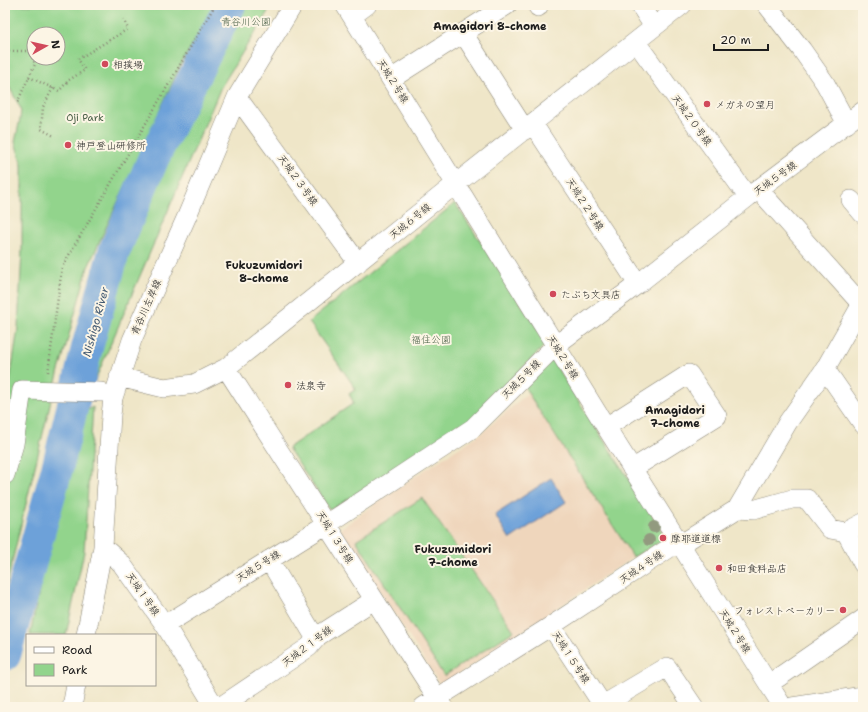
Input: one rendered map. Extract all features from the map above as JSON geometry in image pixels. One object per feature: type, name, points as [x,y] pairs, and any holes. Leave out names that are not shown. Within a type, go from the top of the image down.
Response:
[{"type":"street","name":"青谷川左岸線","points":[[86,634],[103,547],[111,415],[113,398],[119,377],[132,340],[187,216],[237,97],[292,5]]},
{"type":"street","points":[[349,11],[367,5]]},
{"type":"street","points":[[640,5],[654,27]]},
{"type":"street","name":"天城６号線","points":[[119,377],[164,388],[194,384],[226,368],[682,5]]},
{"type":"street","points":[[767,5],[802,50],[821,78],[847,124]]},
{"type":"street","points":[[391,79],[505,6]]},
{"type":"street","name":"天城２号線","points":[[349,11],[632,469],[783,707]]},
{"type":"street","name":"天城２２号線","points":[[463,33],[638,284]]},
{"type":"street","name":"天城２０号線","points":[[636,42],[753,194],[862,304]]},
{"type":"street","name":"天城２３号線","points":[[237,97],[358,263]]},
{"type":"street","name":"天城５号線","points":[[165,625],[327,524],[473,428],[556,345],[863,112]]},
{"type":"street","points":[[850,200],[863,214]]},
{"type":"street","name":"天城４号線","points":[[435,704],[678,542],[686,541],[737,509],[788,422],[825,369],[862,304]]},
{"type":"street","name":"天城１３号線","points":[[226,368],[327,524],[374,600],[435,704]]},
{"type":"street","points":[[825,369],[863,424]]},
{"type":"street","points":[[606,427],[689,374],[718,416],[632,469]]},
{"type":"street","points":[[5,475],[14,444],[22,390],[96,392]]},
{"type":"street","points":[[737,509],[752,510],[792,499],[807,498],[830,529],[846,532],[863,523]]},
{"type":"street","points":[[846,532],[863,564]]},
{"type":"street","name":"天城１号線","points":[[103,547],[121,563],[165,625],[215,707]]},
{"type":"street","points":[[269,560],[316,639]]},
{"type":"street","name":"天城２１号線","points":[[220,707],[309,647],[318,636],[374,600]]},
{"type":"street","points":[[769,684],[863,619]]},
{"type":"street","name":"天城１５号線","points":[[551,626],[603,706]]},
{"type":"street","points":[[603,706],[667,667],[694,707]]},
{"type":"street","points":[[72,707],[76,686]]},
{"type":"street","points":[[792,707],[863,696]]},
{"type":"path","points":[[49,391],[62,267],[215,5]]},
{"type":"path","points":[[29,77],[59,91],[69,80],[85,70],[78,59],[128,29],[123,18]]},
{"type":"path","points":[[5,50],[30,52],[35,64],[17,103]]},
{"type":"path","points":[[53,88],[43,107],[42,129],[54,136]]},
{"type":"shaded area","points":[[528,393],[633,557],[441,686],[340,529],[417,475],[479,435]]},
{"type":"green space","name":"Oji Park","points":[[5,5],[215,5],[181,64],[88,267],[53,392],[5,591],[5,406],[18,328],[22,250],[22,165],[15,142],[21,109],[5,79]]},
{"type":"green space","name":"青谷川公園","points":[[239,5],[272,5],[221,87],[94,383],[89,382],[126,240],[200,79]]},
{"type":"green space","name":"福住公園","points":[[455,203],[547,343],[464,428],[330,510],[288,448],[354,403],[349,394],[356,389],[309,322]]},
{"type":"green space","points":[[552,360],[667,538],[633,557],[525,387]]},
{"type":"green space","points":[[93,407],[84,552],[66,634],[30,634],[75,416]]},
{"type":"green space","points":[[422,498],[514,631],[444,676],[356,540]]},
{"type":"water","points":[[551,478],[566,502],[510,539],[495,515]]},
{"type":"waterway","name":"Nishigo River","points":[[5,655],[58,465],[87,348],[114,252],[154,157],[230,5]]},
{"type":"place","name":"相撲場","points":[[105,64]]},
{"type":"place","name":"メガネの望月","points":[[707,104]]},
{"type":"place","name":"神戸登山研修所","points":[[68,145]]},
{"type":"place","name":"たぶち文具店","points":[[553,294]]},
{"type":"place","name":"法泉寺","points":[[288,385]]},
{"type":"place","name":"摩耶道道標","points":[[663,538]]},
{"type":"place","name":"和田食料品店","points":[[719,568]]},
{"type":"place","name":"フォレストベーカリー","points":[[843,610]]},
{"type":"district","name":"Amagidori 8-chome","points":[[490,26]]},
{"type":"district","name":"Fukuzumidori 8-chome","points":[[264,271]]},
{"type":"district","name":"Amagidori 7-chome","points":[[675,416]]},
{"type":"district","name":"Fukuzumidori 7-chome","points":[[453,555]]}]
